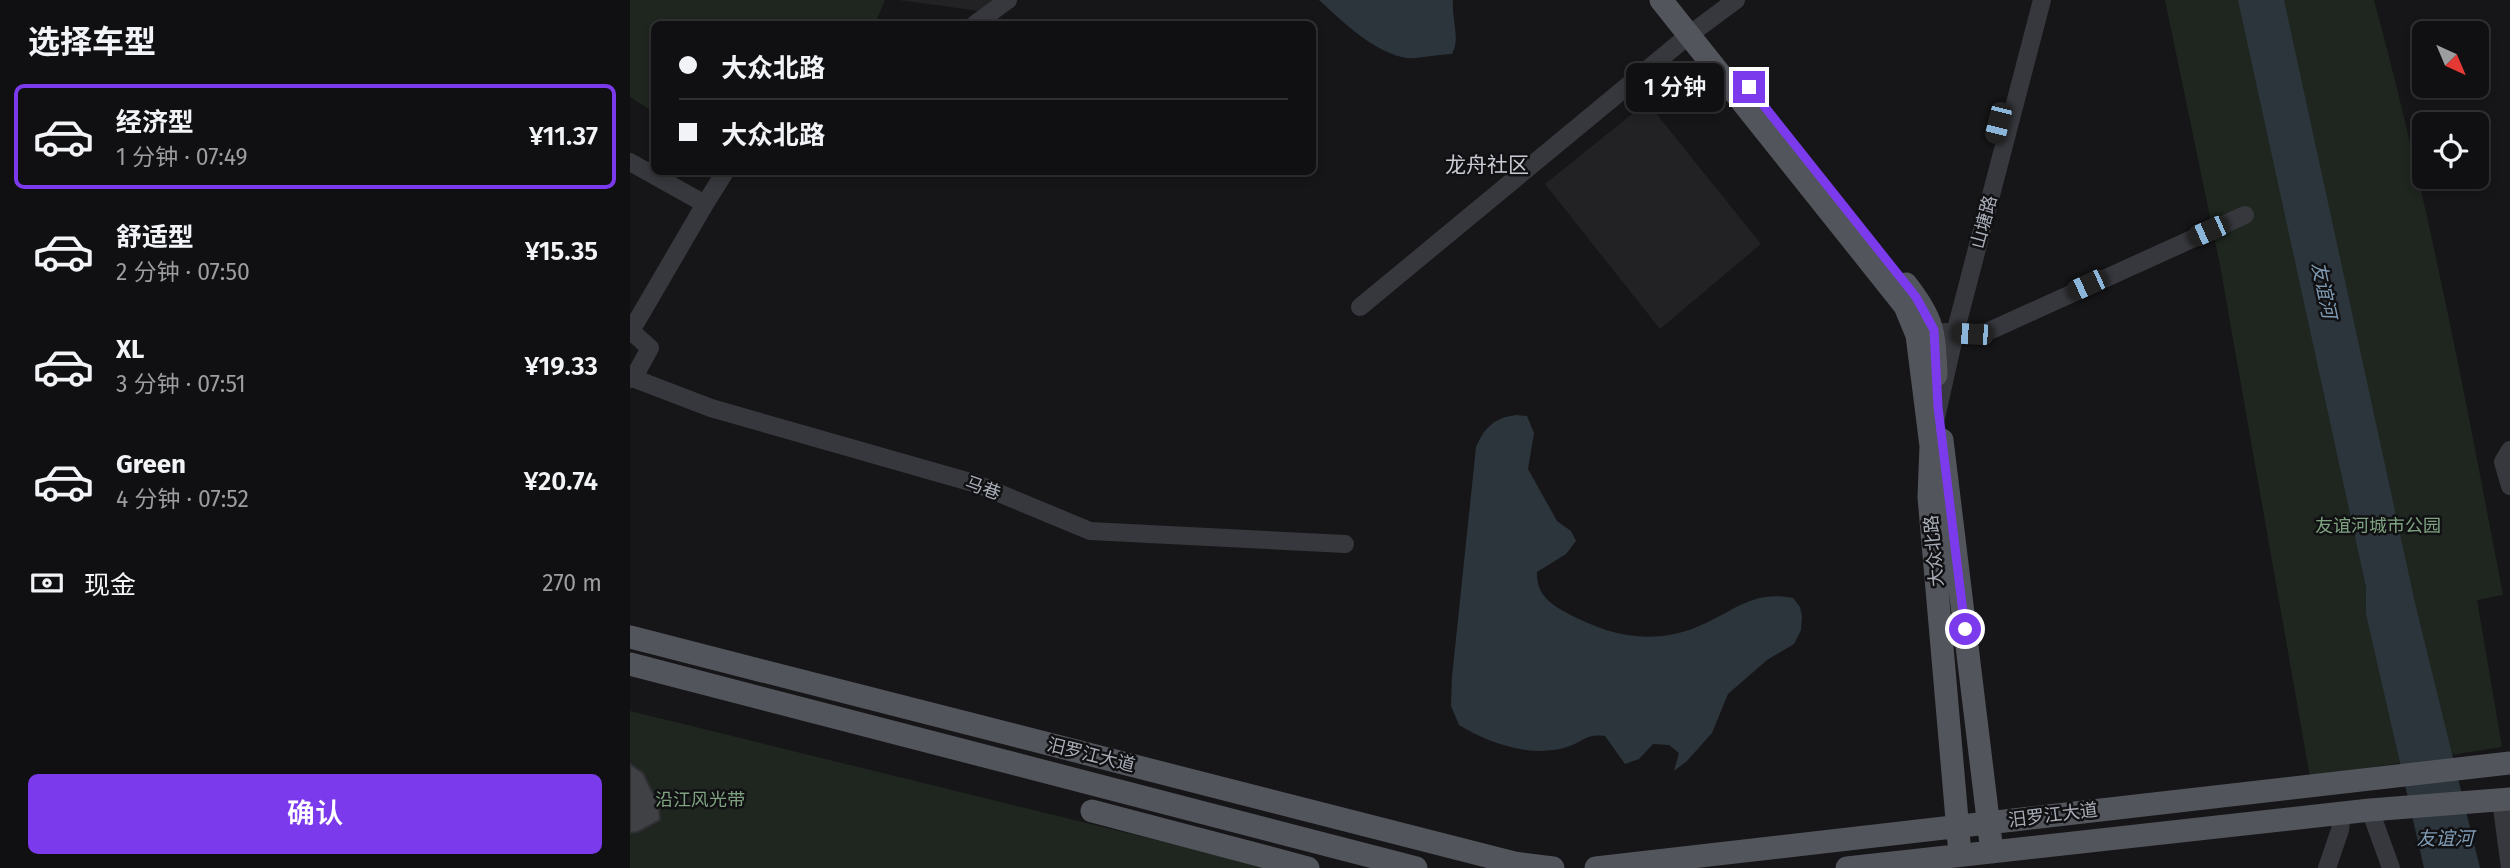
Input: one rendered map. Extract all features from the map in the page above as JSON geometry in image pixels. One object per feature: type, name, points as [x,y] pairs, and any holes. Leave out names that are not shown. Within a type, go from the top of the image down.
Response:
[{"type":"main road","name":"大众北路","points":[[1661,0],[1694,31],[1944,331],[1930,446],[1930,497],[1960,854]]},
{"type":"main road","name":"大众北路","points":[[1679,0],[1694,31],[1905,306],[1917,335],[1933,411],[1992,852]]},
{"type":"main road","name":"汨罗江大道","points":[[630,636],[1514,863],[1553,868]]},
{"type":"main road","name":"汨罗江大道","points":[[630,663],[1416,868]]},
{"type":"main road","name":"汨罗江大道","points":[[1596,868],[2510,763]]},
{"type":"main road","name":"汨罗江大道","points":[[1847,868],[2370,810],[2497,800]]},
{"type":"main road","points":[[1092,811],[1308,868]]},
{"type":"street","points":[[979,21],[1008,0]]},
{"type":"street","points":[[1360,307],[1694,31],[1736,0]]},
{"type":"street","name":"山塘路","points":[[1933,411],[1944,331],[2029,0]]},
{"type":"street","name":"山塘路","points":[[1944,331],[2042,0]]},
{"type":"street","points":[[630,163],[651,174]]},
{"type":"street","points":[[652,175],[705,204]]},
{"type":"street","points":[[632,378],[650,348],[631,331],[722,175]]},
{"type":"street","points":[[1905,306],[1922,323],[1944,331],[1987,332],[2245,215]]},
{"type":"street","name":"马巷","points":[[632,378],[737,416],[977,484],[1090,531],[1345,544]]},
{"type":"street","points":[[2510,450],[2503,462],[2510,486]]},
{"type":"street","points":[[2497,800],[2510,868]]},
{"type":"street","points":[[2370,810],[2391,868]]},
{"type":"street","points":[[2327,868],[2340,830],[2342,813]]},
{"type":"shaded area","points":[[898,0],[993,0],[980,11]]},
{"type":"shaded area","points":[[1647,102],[1761,244],[1660,329],[1545,184]]},
{"type":"green space","points":[[630,0],[885,0],[876,21],[651,21],[651,110],[630,97]]},
{"type":"green space","name":"友谊河城市公园","points":[[2165,0],[2374,0],[2412,152],[2412,189],[2420,189],[2428,222],[2503,595],[2477,600],[2502,747],[2310,777],[2220,265]]},
{"type":"green space","name":"沿江风光带","points":[[630,711],[1270,868],[630,868]]},
{"type":"water","points":[[1319,0],[1453,0],[1455,48],[1452,54],[1412,58],[1395,55],[1359,35]]},
{"type":"water","name":"友谊河","points":[[2238,0],[2284,0],[2415,603],[2480,868],[2424,868],[2366,614],[2366,587]]},
{"type":"water","points":[[1527,416],[1534,433],[1528,469],[1557,521],[1571,531],[1576,541],[1566,554],[1537,572],[1541,591],[1553,605],[1600,628],[1653,637],[1689,630],[1758,599],[1780,596],[1793,598],[1800,607],[1801,630],[1794,644],[1767,660],[1728,694],[1712,733],[1687,761],[1674,771],[1679,753],[1669,745],[1653,744],[1639,759],[1625,764],[1605,736],[1590,737],[1556,750],[1527,750],[1484,738],[1459,725],[1451,706],[1452,677],[1476,447],[1491,425],[1502,418]]},
{"type":"building","points":[[630,764],[643,773],[659,806],[660,820],[638,832],[630,833]]},
{"type":"district","name":"龙舟社区","points":[[1487,165]]},
{"type":"route","points":[[1749,87],[1927,312],[1934,330],[1938,407],[1965,629]]}]
